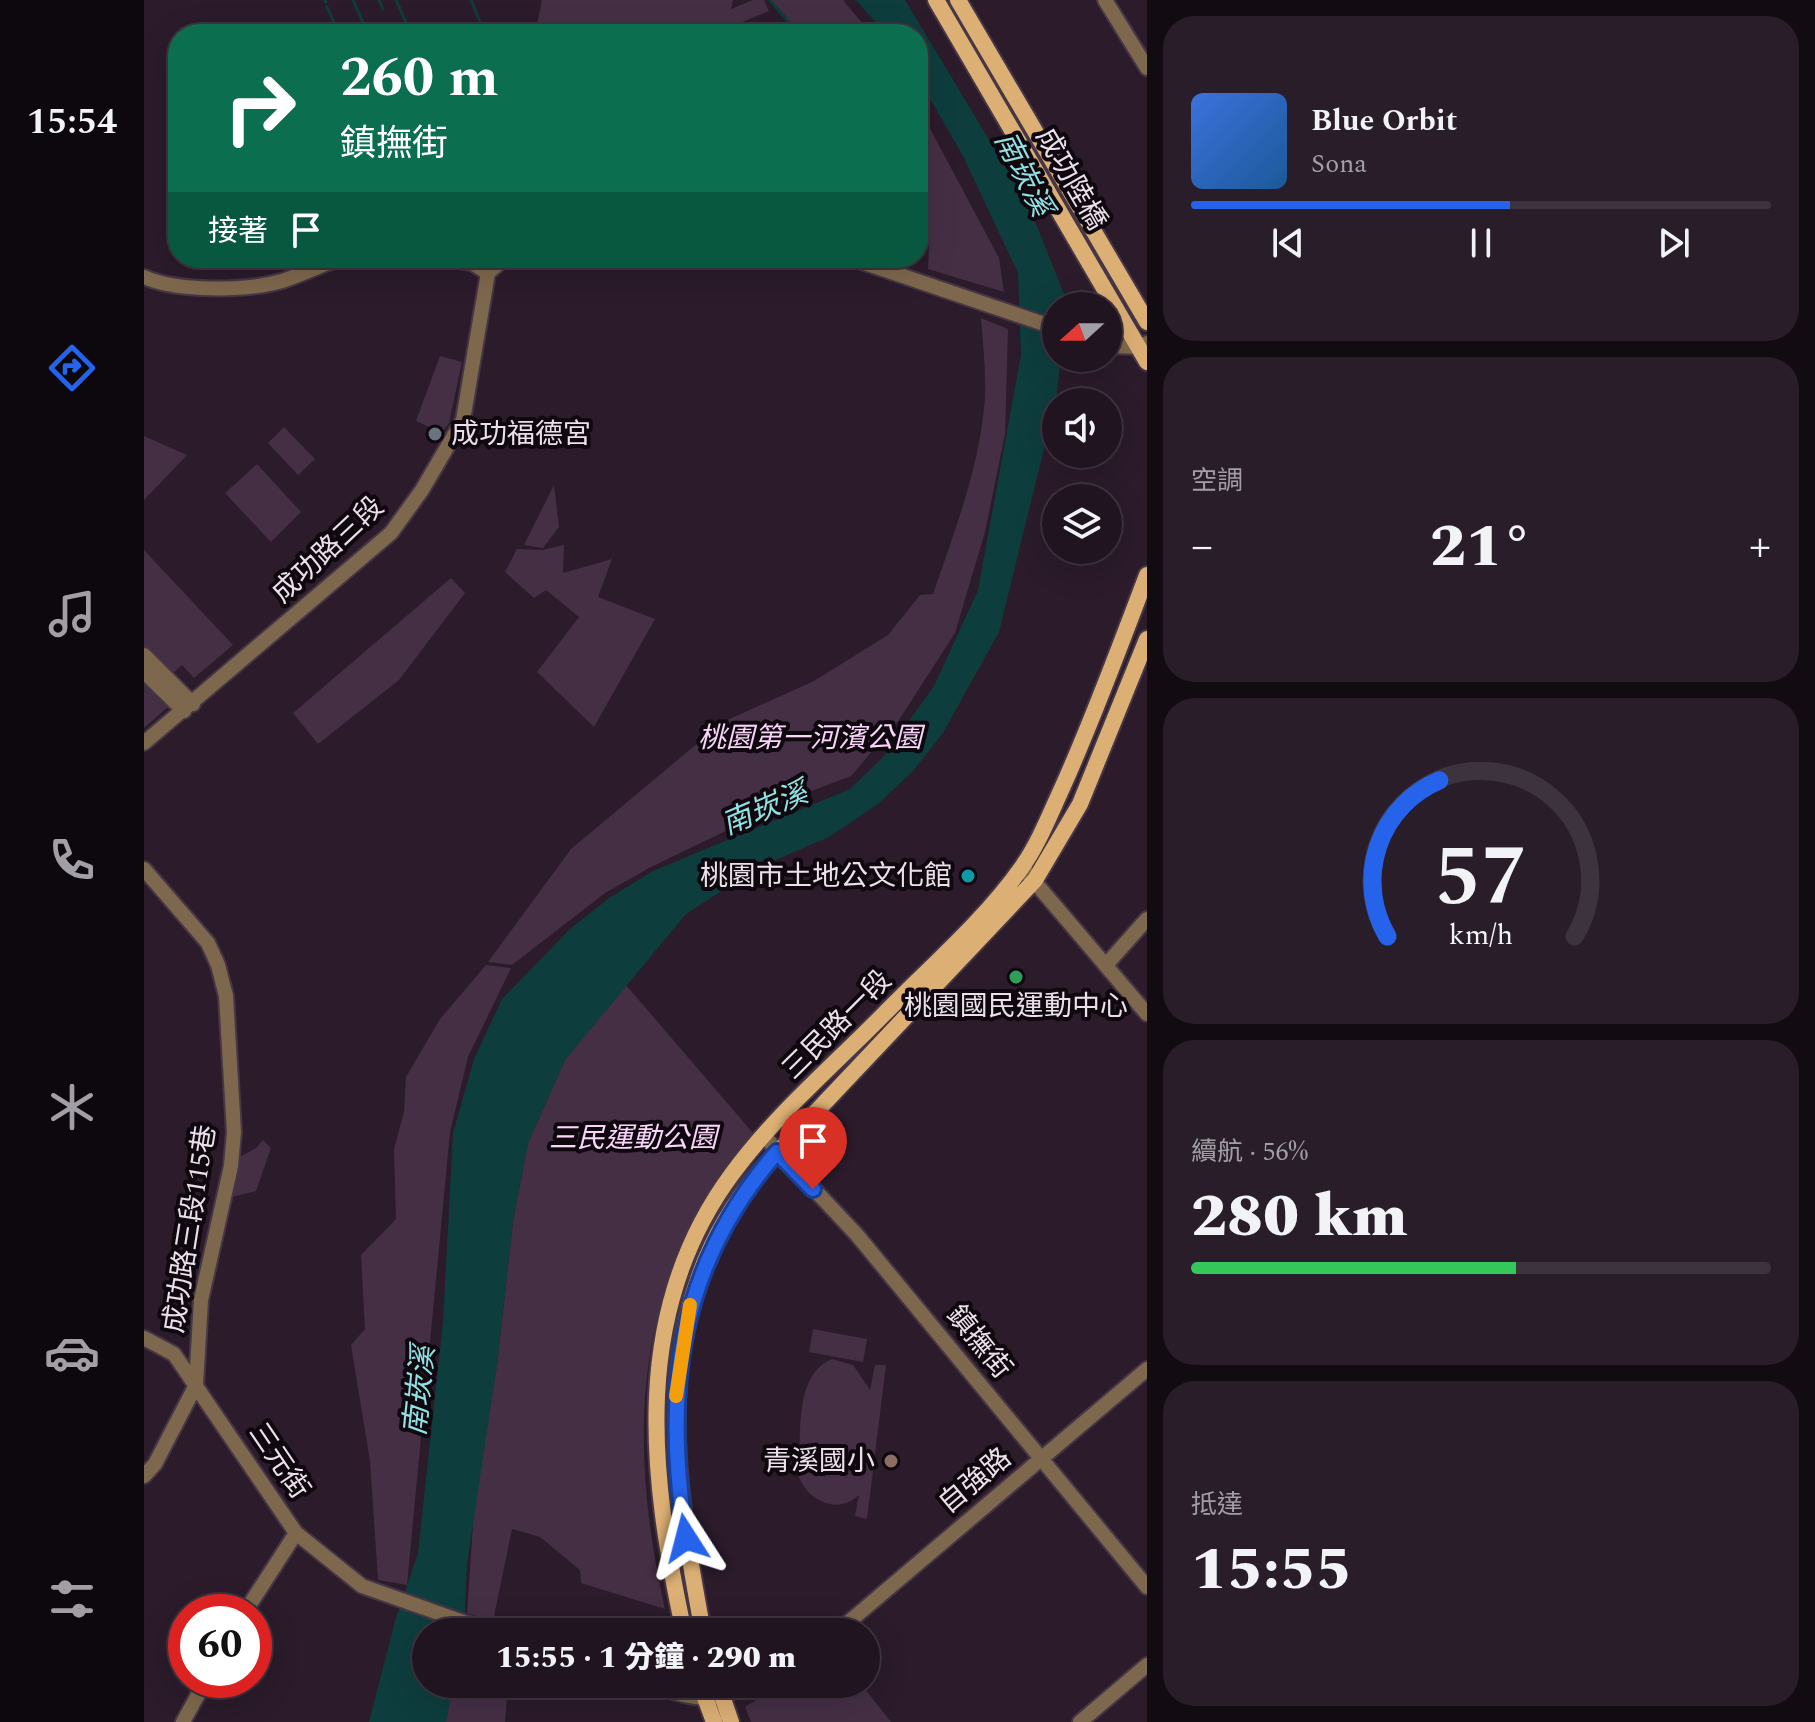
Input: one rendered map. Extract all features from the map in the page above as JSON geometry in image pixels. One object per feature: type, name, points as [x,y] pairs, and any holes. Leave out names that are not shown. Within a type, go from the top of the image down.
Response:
[{"type":"main road","name":"成功陸橋","points":[[936,0],[1144,351]]},
{"type":"main road","name":"成功陸橋","points":[[958,0],[1147,322]]},
{"type":"main road","name":"三民路一段","points":[[681,1618],[670,1566],[655,1457],[655,1395],[671,1301],[691,1249],[732,1174],[764,1136],[929,968],[1022,867],[1077,756],[1147,575]]},
{"type":"main road","points":[[1120,644],[1144,646]]},
{"type":"main road","name":"三民路一段","points":[[701,1618],[679,1493],[676,1420],[680,1349],[690,1302],[719,1234],[735,1205],[777,1152],[1035,880],[1080,804],[1144,646]]},
{"type":"main road","points":[[712,1698],[714,1722]]},
{"type":"main road","points":[[715,1698],[731,1722]]},
{"type":"street","points":[[1105,0],[1147,68]]},
{"type":"street","points":[[144,277],[187,287],[242,286],[281,281],[315,268]]},
{"type":"street","points":[[480,268],[488,273],[494,268]]},
{"type":"street","points":[[880,268],[1042,323]]},
{"type":"street","name":"成功路三段","points":[[144,743],[391,533],[422,490],[463,420],[488,273]]},
{"type":"street","points":[[1122,348],[1144,351]]},
{"type":"street","points":[[144,655],[188,708]]},
{"type":"street","points":[[144,672],[188,708]]},
{"type":"street","points":[[1022,867],[1147,1014]]},
{"type":"street","name":"成功路三段115巷","points":[[144,869],[208,944],[226,996],[234,1132],[231,1166],[201,1300],[196,1385]]},
{"type":"street","points":[[1106,965],[1147,919]]},
{"type":"street","name":"鎮撫街","points":[[764,1136],[857,1235],[1147,1587]]},
{"type":"street","name":"三元街","points":[[144,1338],[174,1354],[296,1533],[362,1586],[452,1618]]},
{"type":"street","name":"自強路","points":[[854,1618],[1147,1369]]},
{"type":"street","points":[[144,1476],[155,1464],[196,1385]]},
{"type":"street","points":[[257,1594],[296,1533]]},
{"type":"street","points":[[1080,1722],[1147,1665]]},
{"type":"street","points":[[183,1722],[196,1698]]},
{"type":"green space","points":[[542,0],[733,0],[731,9],[753,0],[764,0],[769,11],[737,24],[537,24]]},
{"type":"green space","points":[[771,0],[843,0],[863,24],[792,24]]},
{"type":"green space","points":[[928,125],[999,258],[1004,292],[928,269]]},
{"type":"green space","name":"桃園第一河濱公園","points":[[981,318],[1008,329],[1005,434],[985,532],[955,633],[899,720],[851,776],[798,796],[651,867],[605,893],[512,965],[488,962],[571,849],[723,722],[814,681],[888,635],[920,595],[933,594],[978,448],[985,398]]},
{"type":"green space","points":[[440,356],[462,362],[449,423],[442,433],[416,421]]},
{"type":"green space","points":[[284,427],[315,459],[298,475],[268,443]]},
{"type":"green space","points":[[144,436],[187,455],[144,500]]},
{"type":"green space","points":[[257,464],[301,512],[271,542],[225,493]]},
{"type":"green space","points":[[554,485],[559,527],[543,548],[524,545]]},
{"type":"green space","points":[[564,545],[563,573],[612,559],[598,597],[655,619],[594,727],[537,672],[579,617],[546,590],[534,598],[505,572],[517,549],[543,550]]},
{"type":"green space","points":[[144,550],[233,645],[194,678],[182,665],[158,687],[170,705],[144,728]]},
{"type":"green space","points":[[451,578],[465,593],[399,680],[318,744],[293,713]]},
{"type":"green space","points":[[486,965],[511,968],[468,1057],[450,1132],[407,1585],[378,1580],[370,1461],[351,1345],[365,1329],[361,1255],[396,1219],[394,1149],[404,1112],[406,1077],[440,1019]]},
{"type":"green space","name":"三民運動公園","points":[[626,985],[753,1133],[713,1187],[683,1242],[662,1300],[649,1359],[644,1419],[645,1481],[665,1609],[581,1583],[580,1570],[540,1537],[512,1529],[494,1618],[483,1618],[467,1613],[475,1496],[497,1365],[513,1221],[528,1143],[565,1060]]},
{"type":"green space","points":[[263,1140],[271,1148],[256,1191],[232,1197],[238,1158],[256,1148]]},
{"type":"green space","points":[[813,1329],[867,1339],[863,1362],[809,1352]]},
{"type":"green space","points":[[832,1359],[853,1365],[870,1390],[875,1365],[886,1365],[867,1519],[855,1516],[859,1495],[842,1504],[824,1502],[809,1493],[799,1477],[800,1428],[805,1394],[810,1379],[819,1367]]},
{"type":"green space","points":[[450,1698],[507,1698],[505,1722],[446,1722]]},
{"type":"green space","points":[[760,1698],[872,1698],[891,1722],[751,1722],[745,1707]]},
{"type":"shaded area","points":[[856,0],[905,0],[919,24],[877,24]]},
{"type":"shaded area","points":[[928,38],[1029,206],[1063,292],[1042,292],[1042,372],[1059,372],[1057,388],[1042,388],[1042,457],[999,632],[943,733],[913,771],[878,804],[829,837],[757,868],[686,914],[565,1060],[528,1143],[513,1221],[497,1365],[467,1564],[465,1618],[412,1618],[412,1698],[450,1698],[446,1722],[369,1722],[395,1621],[418,1553],[443,1322],[453,1133],[474,1059],[502,999],[570,929],[609,898],[653,871],[850,789],[883,757],[934,686],[978,590],[1021,355],[1018,273],[963,156],[928,95]]},
{"type":"waterway","points":[[353,0],[364,24]]},
{"type":"waterway","points":[[379,0],[383,9]]},
{"type":"waterway","points":[[396,0],[407,24]]},
{"type":"waterway","points":[[471,0],[481,24]]},
{"type":"waterway","points":[[770,0],[790,24]]},
{"type":"waterway","points":[[327,7],[335,24]]},
{"type":"slow traffic","points":[[676,1396],[680,1349],[690,1305]]},
{"type":"place","name":"成功福德宮","points":[[435,434]]},
{"type":"place","name":"桃園市土地公文化館","points":[[968,876]]},
{"type":"place","name":"桃園國民運動中心","points":[[1016,977]]},
{"type":"place","name":"青溪國小","points":[[891,1461]]},
{"type":"route","points":[[686,1538],[679,1493],[676,1393],[680,1349],[690,1302],[704,1266],[735,1205],[777,1152],[813,1189]]},
{"type":"water label","name":"南崁溪","points":[[1023,174]]},
{"type":"water label","name":"南崁溪","points":[[765,809]]},
{"type":"water label","name":"南崁溪","points":[[420,1391]]}]
